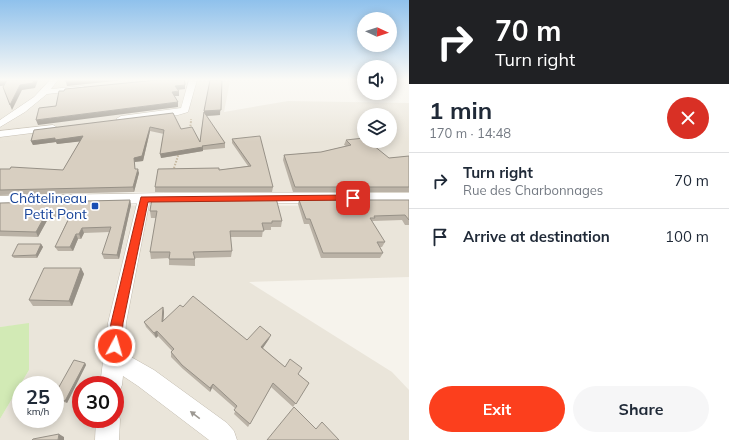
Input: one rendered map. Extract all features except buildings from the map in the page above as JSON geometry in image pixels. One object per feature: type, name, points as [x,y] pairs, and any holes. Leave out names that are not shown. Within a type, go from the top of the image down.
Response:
[{"type":"street","points":[[0,124],[33,101]]},
{"type":"street","points":[[108,121],[178,112],[185,110],[188,101]]},
{"type":"street","points":[[0,134],[62,127]]},
{"type":"street","points":[[0,201],[164,198],[409,198]]},
{"type":"street","points":[[112,376],[117,323],[144,199]]},
{"type":"street","points":[[114,358],[146,378],[218,432],[226,440]]},
{"type":"street","points":[[107,440],[108,428]]},
{"type":"path","points":[[185,110],[191,116],[191,128],[187,135]]},
{"type":"path","points":[[164,198],[180,148]]},
{"type":"shaded area","points":[[0,101],[226,101],[224,112],[288,101],[409,103],[409,192],[0,192]]},
{"type":"shaded area","points":[[0,205],[409,206],[409,277],[249,282],[392,372],[409,390],[409,440],[0,440],[0,419],[12,399],[12,428],[64,428],[64,376],[25,376],[29,370],[29,324],[0,327]]},
{"type":"green space","points":[[29,323],[29,370],[25,376],[12,376],[12,399],[0,419],[0,327]]},
{"type":"place","name":"Châtelineau Petit Pont","points":[[95,206]]},
{"type":"route","points":[[115,346],[117,323],[144,199],[353,198]]}]
